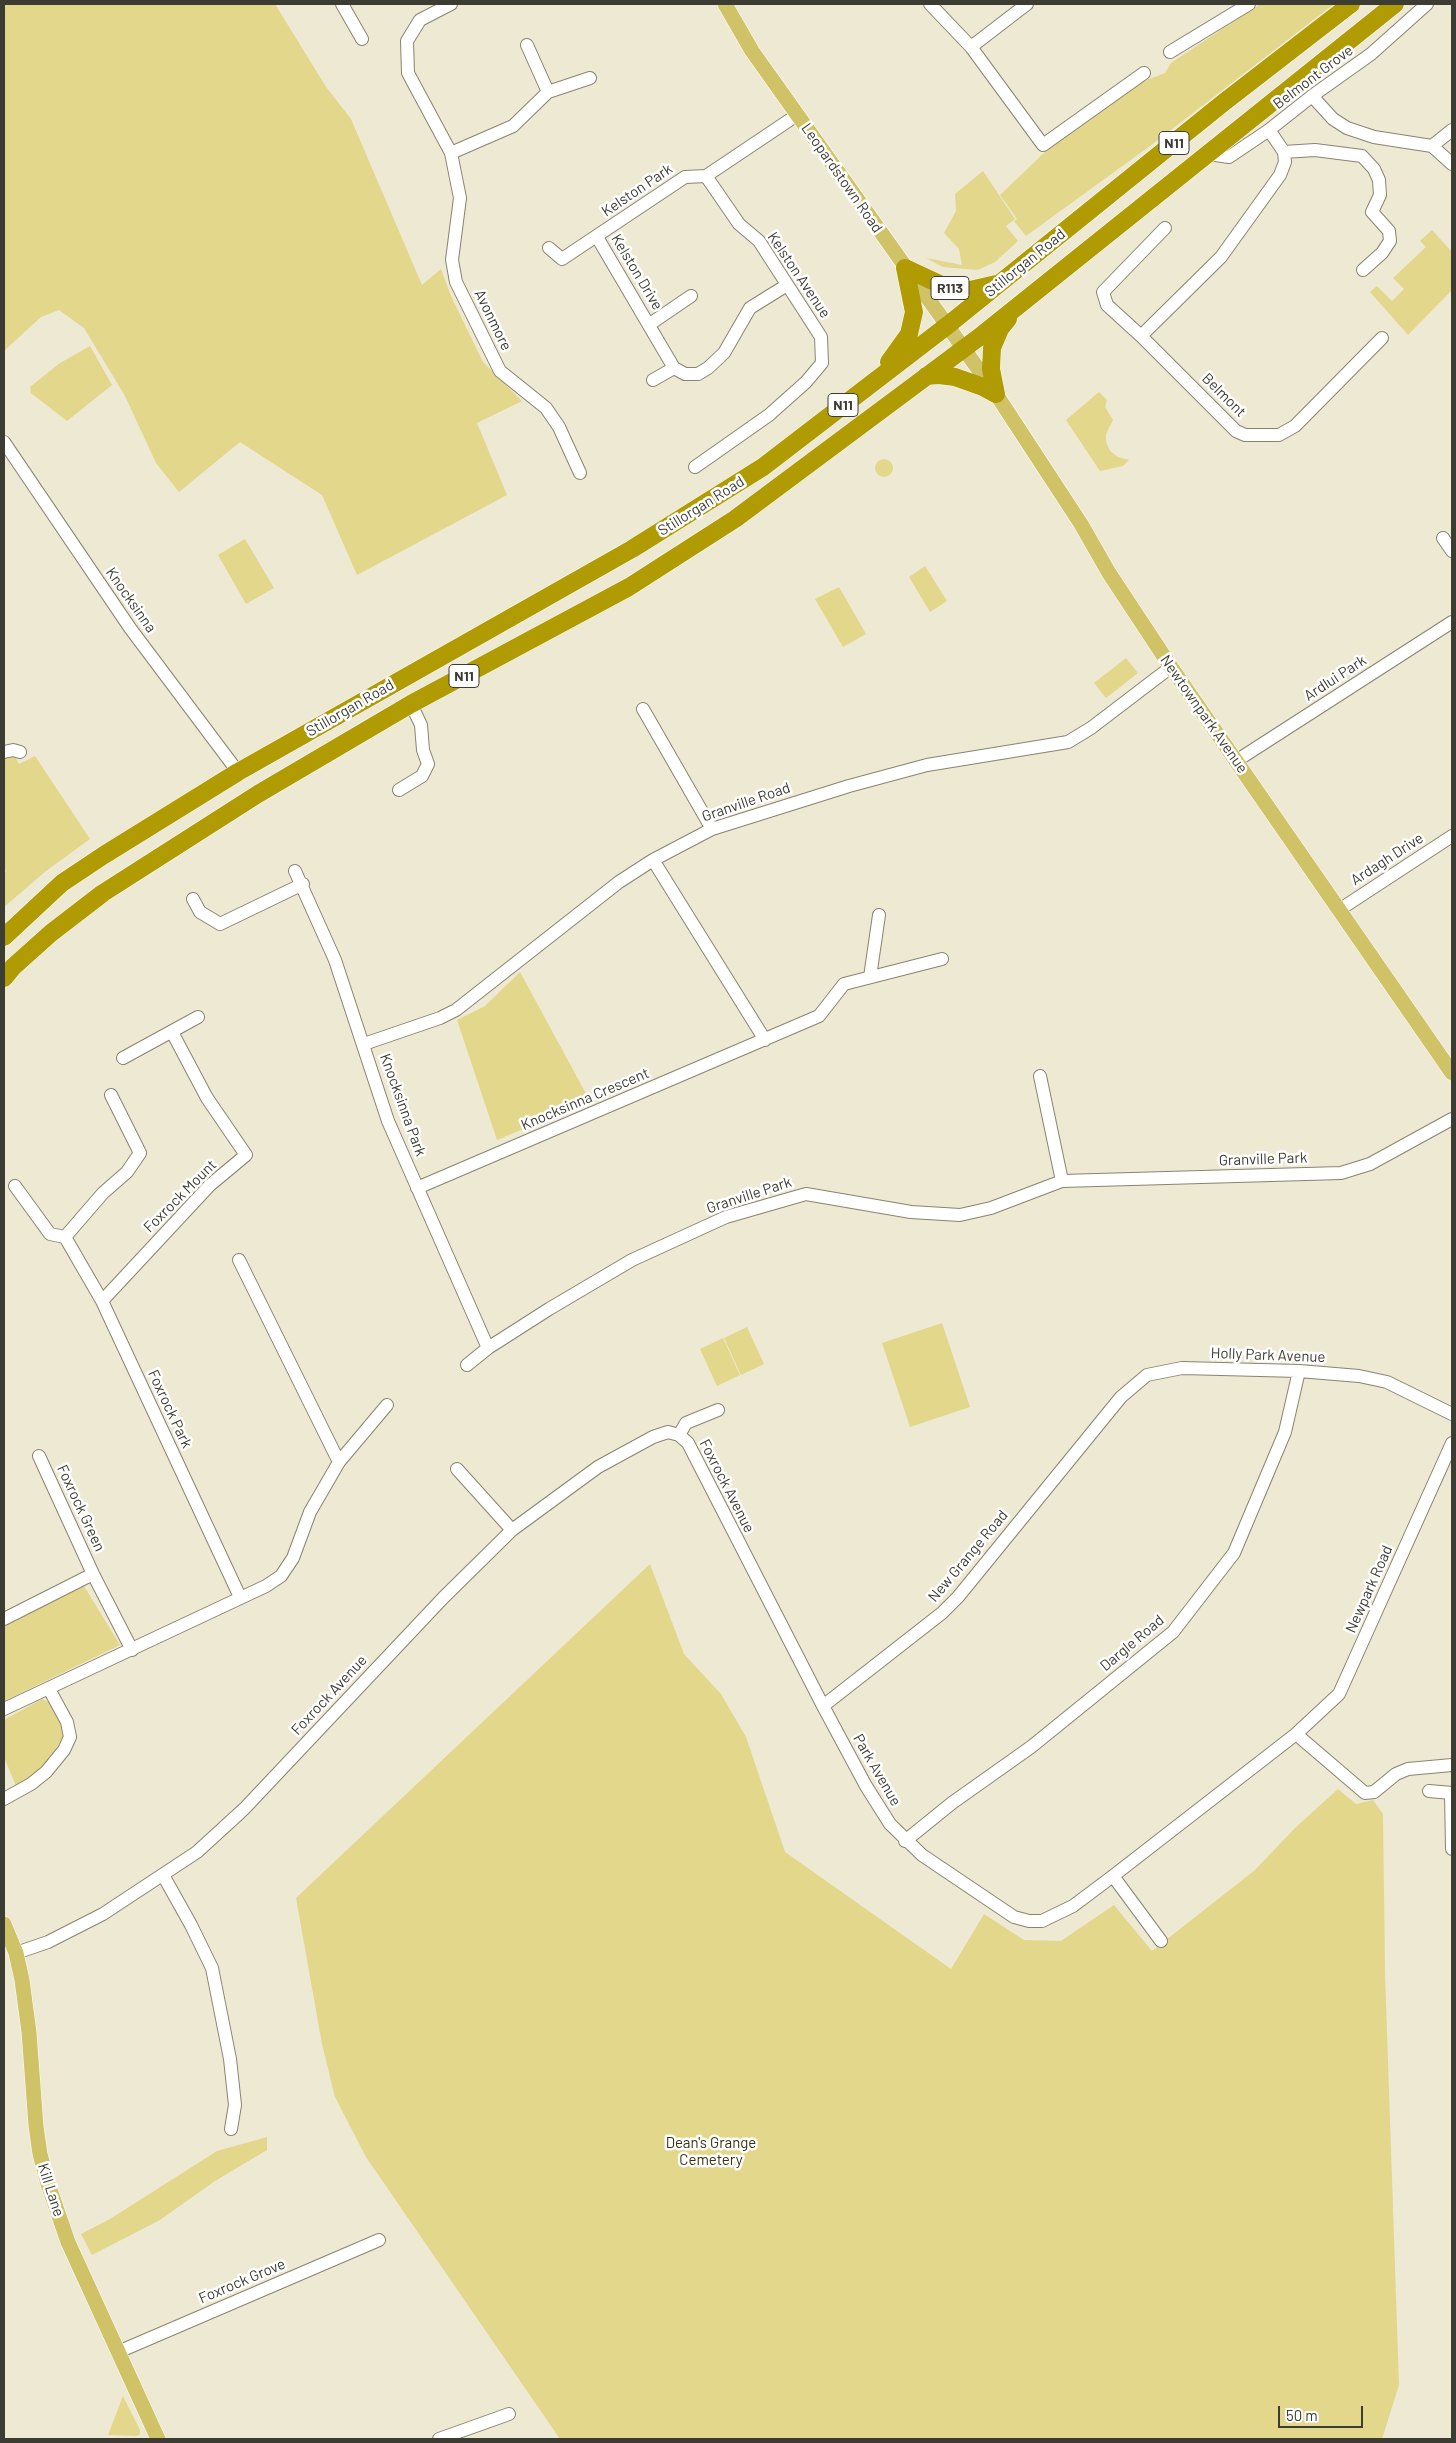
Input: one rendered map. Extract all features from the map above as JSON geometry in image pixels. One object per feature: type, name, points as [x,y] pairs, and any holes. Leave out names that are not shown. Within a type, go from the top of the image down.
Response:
[{"type":"highway","name":"Stillorgan Road","points":[[4,937],[62,883],[238,772],[360,701],[536,604],[687,515],[763,467],[878,376],[948,325],[1223,103],[1351,4]]},
{"type":"highway","name":"N11","points":[[1209,154],[1395,4]]},
{"type":"highway","name":"Stillorgan Road","points":[[4,978],[13,967],[51,933],[103,893],[258,794],[411,704],[629,587],[735,520],[964,349],[1209,154]]},
{"type":"highway","name":"R113","points":[[905,268],[948,288],[970,290],[999,284]]},
{"type":"highway","name":"N11","points":[[878,376],[910,334],[914,312],[905,268]]},
{"type":"highway","name":"N11","points":[[996,394],[991,369],[992,348],[1000,329],[1016,308]]},
{"type":"highway","points":[[926,376],[948,376],[982,387],[996,394]]},
{"type":"main road","name":"Leopardstown Road","points":[[725,4],[752,51],[964,349]]},
{"type":"main road","name":"Newtownpark Avenue","points":[[964,349],[996,394],[1081,524],[1109,573],[1171,667],[1340,910],[1389,985],[1452,1073]]},
{"type":"main road","name":"Kill Lane","points":[[4,1924],[16,1953],[29,2032],[40,2154],[48,2184],[68,2242],[158,2439]]},
{"type":"street","points":[[342,4],[362,39]]},
{"type":"street","name":"Avonmore","points":[[451,4],[420,20],[408,41],[408,73],[451,153],[460,198],[452,260],[456,282],[500,371],[546,408],[559,427],[580,473]]},
{"type":"street","points":[[930,4],[971,47],[1043,145],[1144,73]]},
{"type":"street","points":[[971,47],[1027,4]]},
{"type":"street","points":[[1170,52],[1249,4]]},
{"type":"street","name":"Belmont Grove","points":[[1209,154],[1229,157],[1269,130],[1312,96],[1371,54],[1427,4]]},
{"type":"street","points":[[527,45],[548,92]]},
{"type":"street","points":[[451,153],[513,126],[548,92],[590,78]]},
{"type":"street","points":[[1312,96],[1333,119],[1347,128],[1374,137],[1432,146],[1452,164]]},
{"type":"street","name":"Kelston Park","points":[[549,248],[562,259],[684,177],[706,176],[798,115]]},
{"type":"street","points":[[1141,336],[1221,257],[1280,175],[1285,162],[1284,152],[1269,130]]},
{"type":"street","points":[[1432,146],[1452,130]]},
{"type":"street","points":[[1284,152],[1315,150],[1362,156],[1374,169],[1379,180],[1380,195],[1372,212],[1389,231],[1390,241],[1382,253],[1363,270]]},
{"type":"street","name":"Kelston Avenue","points":[[695,467],[769,415],[806,382],[822,362],[821,337],[758,241],[739,224],[706,176]]},
{"type":"street","name":"Belmont","points":[[1165,228],[1103,292],[1107,305],[1236,430],[1244,435],[1279,435],[1295,426],[1382,338]]},
{"type":"street","name":"Kelston Drive","points":[[596,237],[650,324],[674,368]]},
{"type":"street","points":[[653,380],[674,368],[685,374],[698,374],[708,368],[724,353],[750,308],[787,285]]},
{"type":"street","name":"Kelston Drive","points":[[650,324],[691,296]]},
{"type":"street","name":"Knocksinna","points":[[4,442],[130,628],[238,772]]},
{"type":"street","points":[[1443,538],[1452,551]]},
{"type":"street","name":"Ardlui Park","points":[[1236,761],[1452,622]]},
{"type":"street","name":"Granville Road","points":[[364,1044],[440,1018],[456,1010],[482,992],[550,935],[619,882],[653,860],[712,828],[849,786],[927,765],[1068,742],[1091,728],[1171,667]]},
{"type":"street","points":[[399,790],[422,776],[428,764],[423,750],[421,725],[411,704]]},
{"type":"street","points":[[643,710],[712,828]]},
{"type":"street","points":[[4,752],[7,750],[20,752]]},
{"type":"street","name":"Ardagh Drive","points":[[1340,910],[1452,836]]},
{"type":"street","points":[[653,860],[765,1040]]},
{"type":"street","name":"Knocksinna Park","points":[[295,871],[303,884],[335,960],[386,1114],[488,1348]]},
{"type":"street","points":[[193,898],[200,912],[220,924],[303,884]]},
{"type":"street","points":[[880,915],[870,977],[942,960]]},
{"type":"street","name":"Knocksinna Crescent","points":[[417,1188],[819,1016],[844,984],[870,977]]},
{"type":"street","points":[[123,1058],[198,1017]]},
{"type":"street","name":"Foxrock Mount","points":[[102,1301],[210,1185],[246,1155],[207,1098],[172,1032]]},
{"type":"street","points":[[1040,1076],[1062,1181]]},
{"type":"street","points":[[15,1186],[50,1234],[65,1237],[103,1193],[127,1172],[140,1153],[112,1095]]},
{"type":"street","name":"Granville Park","points":[[467,1365],[488,1348],[549,1308],[632,1260],[726,1217],[806,1194],[911,1212],[960,1214],[991,1208],[1062,1181],[1341,1173],[1370,1164],[1452,1118]]},
{"type":"street","name":"Foxrock Park","points":[[65,1237],[102,1301],[240,1598]]},
{"type":"street","points":[[239,1260],[339,1462]]},
{"type":"street","name":"Holly Park Avenue","points":[[1096,1427],[1121,1397],[1147,1375],[1182,1368],[1299,1371],[1359,1376],[1387,1382],[1452,1414]]},
{"type":"street","name":"Dargle Road","points":[[905,1841],[952,1803],[1031,1747],[1173,1632],[1234,1553],[1286,1432],[1299,1371]]},
{"type":"street","points":[[4,1709],[266,1586],[281,1576],[293,1558],[310,1512],[339,1462],[387,1405]]},
{"type":"street","points":[[679,1435],[686,1423],[718,1410]]},
{"type":"street","name":"New Grange Road","points":[[822,1706],[942,1614],[958,1597],[1096,1427]]},
{"type":"street","name":"Foxrock Avenue","points":[[16,1953],[48,1942],[103,1914],[197,1852],[244,1809],[465,1575],[512,1530],[598,1467],[653,1437],[668,1432],[679,1435],[688,1443],[751,1568]]},
{"type":"street","name":"Newpark Road","points":[[1042,1921],[1073,1906],[1296,1734],[1338,1694],[1452,1443]]},
{"type":"street","name":"Foxrock Green","points":[[39,1456],[93,1574],[132,1650]]},
{"type":"street","points":[[457,1468],[512,1530]]},
{"type":"street","name":"Park Avenue","points":[[751,1568],[822,1706],[866,1786],[890,1824],[905,1841],[922,1855],[1014,1917],[1029,1922],[1042,1921]]},
{"type":"street","name":"Foxrock Green","points":[[4,1619],[93,1574]]},
{"type":"street","points":[[4,1799],[31,1784],[46,1772],[64,1750],[70,1737],[67,1722],[49,1689]]},
{"type":"street","points":[[1296,1734],[1365,1793],[1374,1792],[1396,1774],[1408,1770],[1452,1765]]},
{"type":"street","points":[[1429,1791],[1451,1794],[1452,1849]]},
{"type":"street","points":[[163,1876],[191,1924],[212,1968],[230,2059],[235,2105],[231,2128]]},
{"type":"street","points":[[1112,1876],[1161,1941]]},
{"type":"street","name":"Foxrock Grove","points":[[118,2352],[379,2240]]},
{"type":"street","points":[[440,2439],[509,2414]]},
{"type":"green space","points":[[4,4],[275,4],[326,87],[351,119],[422,285],[441,269],[451,296],[483,362],[522,401],[477,423],[507,495],[357,575],[322,495],[240,442],[179,492],[156,463],[125,396],[84,328],[59,310],[41,317],[4,351]]},
{"type":"green space","points":[[1260,4],[1334,4],[1154,143],[1026,236],[1014,221],[1017,219],[1000,195],[1046,151],[1101,109],[1141,82],[1165,73],[1171,63]]},
{"type":"green space","points":[[983,171],[1015,219],[1006,226],[1018,241],[995,262],[978,270],[943,267],[926,258],[962,265],[959,249],[944,233],[956,211],[955,194]]},
{"type":"green space","points":[[1432,230],[1452,252],[1452,290],[1408,335],[1370,292],[1377,286],[1392,301],[1404,289],[1393,278],[1426,247],[1420,241]]},
{"type":"green space","points":[[90,346],[112,385],[67,421],[31,393],[30,387],[60,363]]},
{"type":"green space","points":[[1099,392],[1107,400],[1105,407],[1113,420],[1106,434],[1106,442],[1110,451],[1118,457],[1129,460],[1123,466],[1100,471],[1066,420]]},
{"type":"green space","points":[[884,459],[890,462],[893,468],[890,474],[884,477],[878,474],[875,468],[878,462]]},
{"type":"green space","points":[[245,539],[274,588],[246,604],[218,555]]},
{"type":"green space","points":[[925,566],[947,601],[930,612],[909,577]]},
{"type":"green space","points":[[839,587],[866,634],[843,647],[815,599]]},
{"type":"green space","points":[[1126,658],[1138,673],[1106,698],[1094,683]]},
{"type":"green space","points":[[14,754],[19,764],[35,756],[90,839],[46,871],[4,907],[4,873],[6,871],[4,867],[4,758]]},
{"type":"green space","points":[[520,972],[590,1101],[497,1140],[457,1020],[485,1006]]},
{"type":"green space","points":[[942,1323],[970,1407],[910,1427],[882,1343]]},
{"type":"green space","points":[[747,1327],[764,1364],[741,1375],[724,1338]]},
{"type":"green space","points":[[723,1338],[740,1375],[717,1386],[700,1349]]},
{"type":"green space","name":"Dean's Grange Cemetery","points":[[650,1564],[684,1654],[721,1694],[746,1737],[785,1852],[951,1969],[984,1914],[1024,1940],[1061,1941],[1114,1905],[1152,1951],[1255,1870],[1295,1828],[1338,1789],[1356,1804],[1373,1800],[1383,1814],[1385,1973],[1399,2385],[1382,2439],[560,2439],[366,2157],[335,2097],[322,2044],[296,1898]]},
{"type":"green space","points":[[84,1586],[120,1645],[4,1701],[4,1625]]},
{"type":"green space","points":[[42,1699],[51,1703],[66,1731],[43,1771],[16,1786],[4,1757],[4,1720]]},
{"type":"green space","points":[[267,2137],[267,2150],[215,2181],[160,2220],[92,2255],[81,2234],[110,2219],[217,2151]]},
{"type":"green space","points":[[123,2396],[140,2430],[140,2434],[137,2436],[108,2435]]}]
